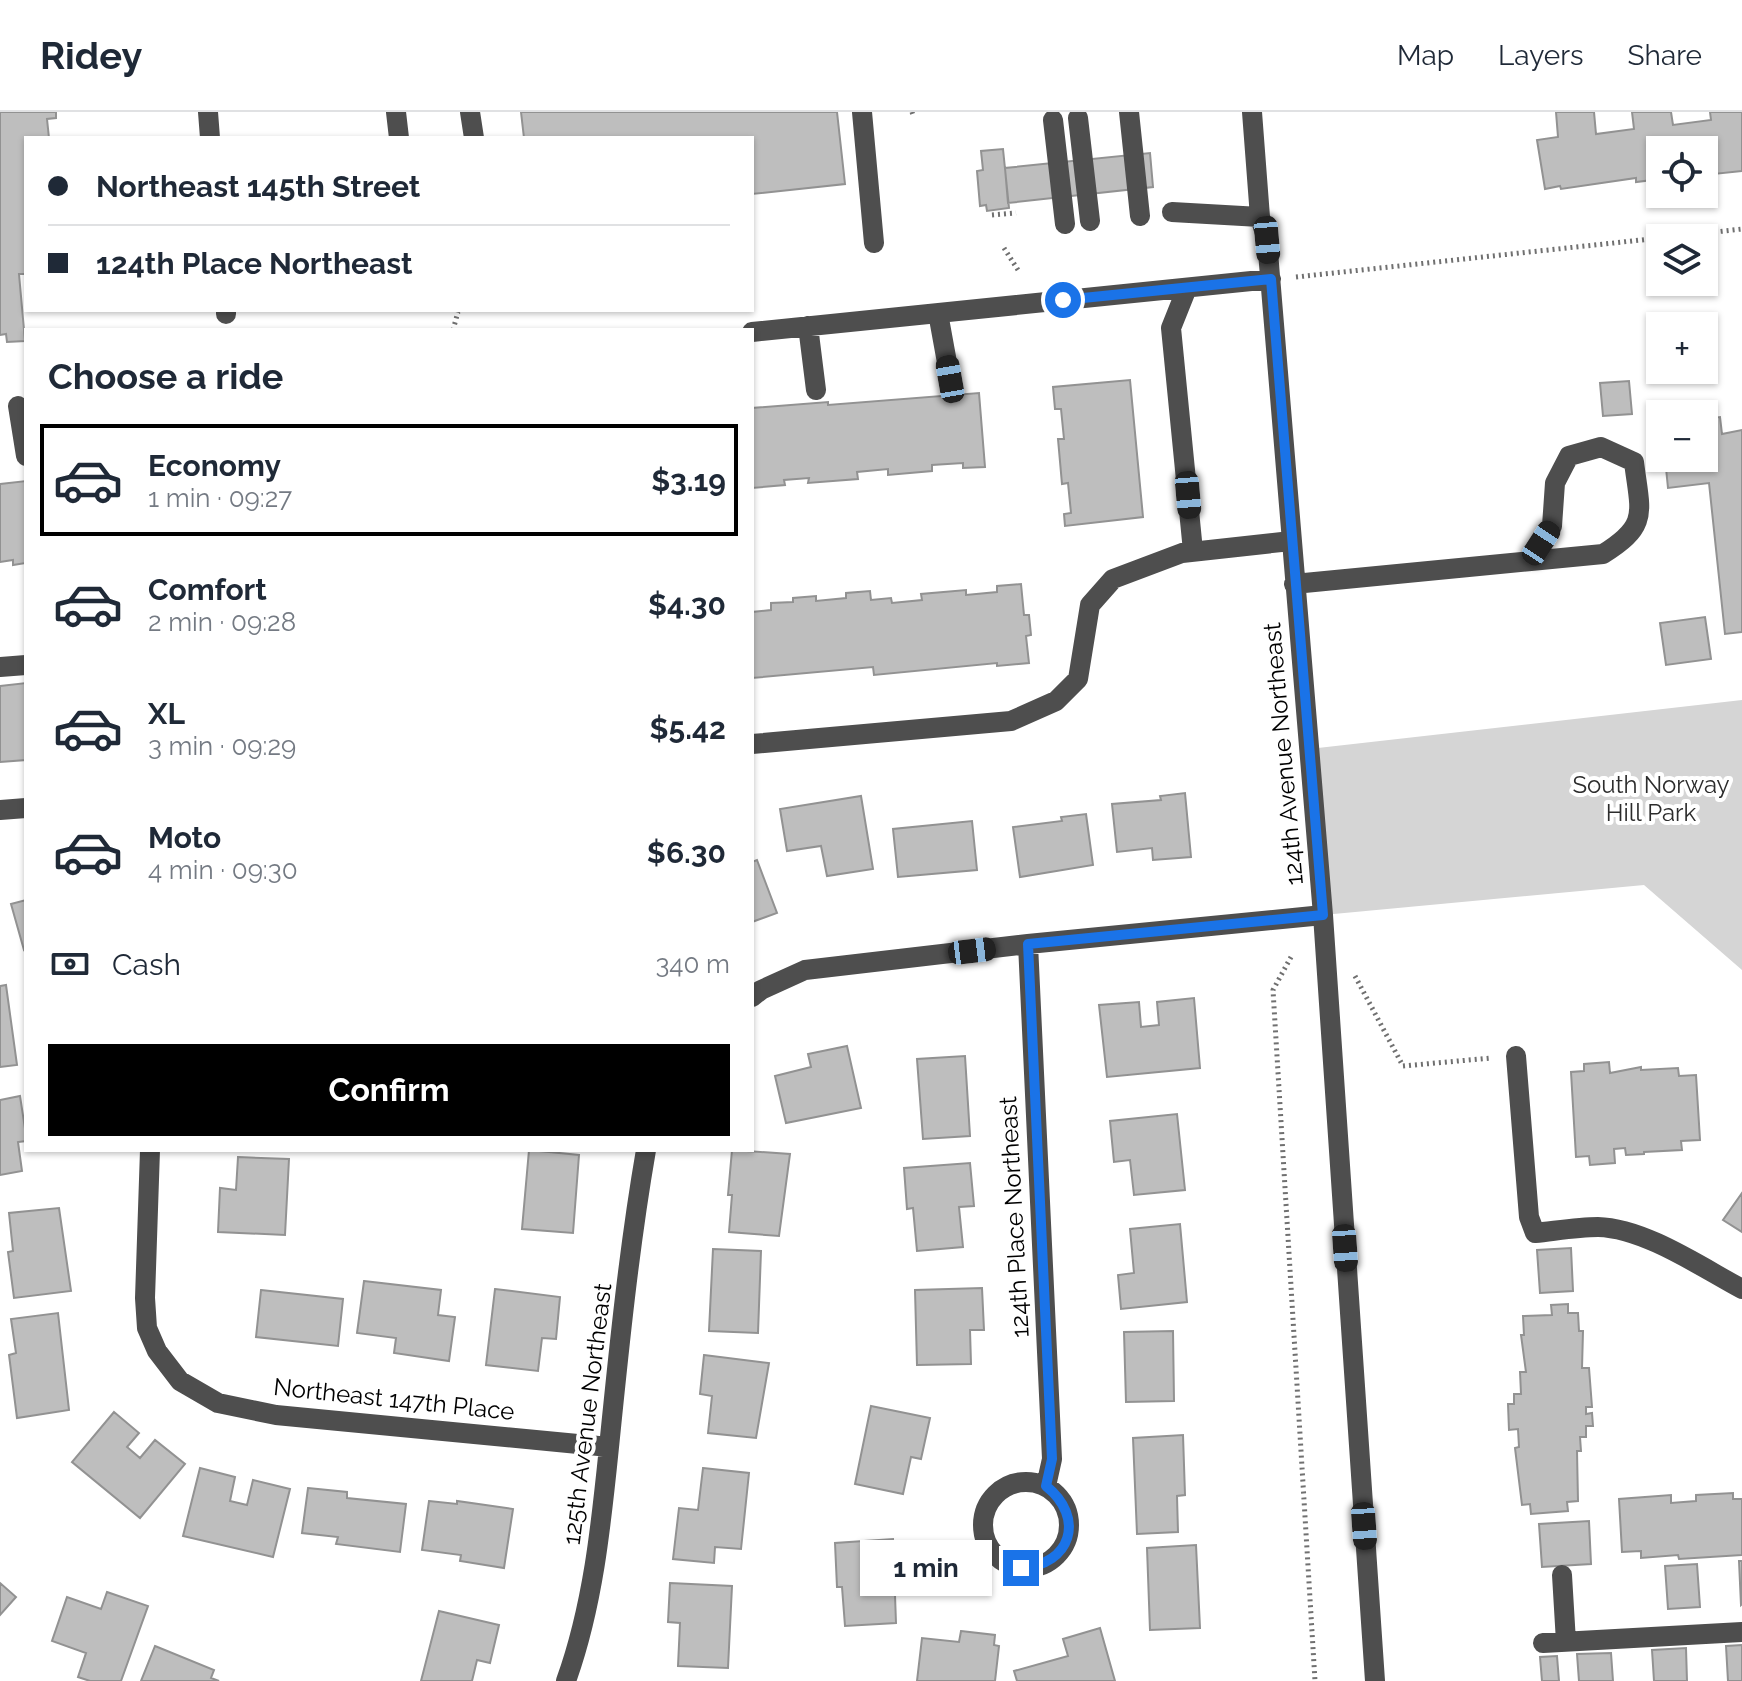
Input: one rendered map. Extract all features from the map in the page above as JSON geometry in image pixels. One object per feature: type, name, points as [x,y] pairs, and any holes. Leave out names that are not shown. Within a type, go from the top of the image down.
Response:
[{"type":"street","points":[[208,112],[210,136]]},
{"type":"street","points":[[396,112],[399,136]]},
{"type":"street","points":[[470,112],[474,136]]},
{"type":"street","points":[[862,112],[874,243]]},
{"type":"street","name":"124th Avenue Northeast","points":[[1252,112],[1260,217],[1267,240],[1271,279],[1323,915],[1375,1681]]},
{"type":"street","points":[[1122,113],[1133,216]]},
{"type":"street","points":[[1084,117],[1096,220]]},
{"type":"street","points":[[1047,120],[1058,224]]},
{"type":"street","points":[[1172,212],[1260,217]]},
{"type":"street","points":[[754,332],[1271,279]]},
{"type":"street","points":[[1187,288],[1171,328],[1193,551]]},
{"type":"street","points":[[938,313],[950,379]]},
{"type":"street","points":[[808,326],[816,390]]},
{"type":"street","points":[[15,406],[24,447]]},
{"type":"street","points":[[1294,584],[1603,554],[1626,540],[1638,524],[1634,462],[1601,447],[1569,456],[1555,483],[1552,526],[1529,561]]},
{"type":"street","points":[[754,744],[1011,721],[1056,701],[1078,679],[1090,605],[1113,579],[1182,553],[1291,541]]},
{"type":"street","points":[[0,667],[24,665]]},
{"type":"street","points":[[0,810],[24,808]]},
{"type":"street","points":[[754,995],[805,970],[1323,915]]},
{"type":"street","name":"124th Place Northeast","points":[[1028,944],[1052,1459],[1046,1486]]},
{"type":"street","points":[[1516,1056],[1529,1217],[1535,1233],[1599,1227],[1621,1231],[1659,1245],[1742,1289]]},
{"type":"street","name":"Northeast 147th Place","points":[[150,1152],[145,1298],[147,1328],[157,1351],[180,1381],[218,1403],[276,1415],[609,1447]]},
{"type":"street","name":"125th Avenue Northeast","points":[[566,1681],[578,1648],[603,1522],[609,1447],[646,1152]]},
{"type":"street","points":[[1032,1482],[1046,1486],[1066,1508],[1068,1538],[1061,1552],[1050,1562],[1036,1567],[1021,1568],[1006,1564],[994,1555],[986,1542],[983,1528],[991,1499],[1016,1483],[1032,1482]]},
{"type":"street","points":[[1562,1575],[1566,1642]]},
{"type":"street","points":[[1543,1643],[1742,1632]]},
{"type":"path","points":[[992,215],[1016,213]]},
{"type":"path","points":[[1718,232],[1742,229]]},
{"type":"path","points":[[1271,279],[1646,239]]},
{"type":"path","points":[[1004,248],[1018,270]]},
{"type":"path","points":[[1288,868],[1290,882]]},
{"type":"path","points":[[1291,957],[1273,990],[1315,1681]]},
{"type":"path","points":[[1352,970],[1403,1066],[1516,1056]]},
{"type":"green space","name":"South Norway Hill Park","points":[[1742,700],[1742,970],[1644,885],[1323,915],[1309,749]]},
{"type":"building","points":[[0,112],[56,112],[56,118],[47,119],[49,136],[24,136],[24,274],[19,274],[24,341],[7,342],[6,334],[0,335]]},
{"type":"building","points":[[521,112],[837,112],[845,184],[754,194],[754,136],[524,136]]},
{"type":"building","points":[[1556,112],[1594,112],[1596,134],[1634,129],[1632,112],[1671,112],[1673,125],[1711,120],[1710,112],[1742,112],[1742,171],[1718,174],[1718,136],[1646,136],[1646,181],[1636,182],[1636,178],[1545,189],[1537,140],[1558,137]]},
{"type":"building","points":[[1003,149],[1009,208],[987,211],[986,205],[980,206],[977,171],[983,170],[981,151]]},
{"type":"building","points":[[1150,153],[1153,187],[1008,203],[1005,168]]},
{"type":"building","points":[[1130,380],[1143,517],[1065,526],[1064,514],[1071,513],[1068,483],[1062,484],[1058,439],[1064,439],[1061,409],[1055,409],[1053,387]]},
{"type":"building","points":[[1629,381],[1632,414],[1603,416],[1600,383]]},
{"type":"building","points":[[979,393],[985,467],[963,468],[963,463],[932,465],[932,471],[888,475],[888,469],[857,472],[858,479],[808,483],[809,478],[784,480],[785,485],[754,488],[754,408],[828,402],[828,405]]},
{"type":"building","points":[[1718,417],[1722,434],[1742,430],[1742,632],[1725,634],[1709,483],[1668,488],[1666,472],[1718,472]]},
{"type":"building","points":[[24,481],[24,563],[13,565],[13,560],[0,562],[0,484]]},
{"type":"building","points":[[1021,584],[1024,615],[1029,615],[1031,635],[1026,636],[1029,663],[997,666],[997,663],[874,675],[873,667],[754,678],[754,612],[771,610],[771,603],[816,596],[816,601],[846,598],[846,593],[870,591],[871,600],[891,598],[892,603],[922,600],[921,594],[966,590],[966,595],[997,592],[997,586]]},
{"type":"building","points":[[1705,617],[1711,659],[1666,665],[1660,623]]},
{"type":"building","points":[[24,683],[24,760],[0,762],[0,686]]},
{"type":"building","points":[[1185,793],[1191,857],[1153,860],[1152,848],[1117,852],[1112,804],[1161,800],[1160,796]]},
{"type":"building","points":[[861,796],[873,869],[827,876],[821,846],[787,851],[780,809]]},
{"type":"building","points":[[1086,814],[1093,865],[1020,877],[1013,827],[1062,821],[1061,817]]},
{"type":"building","points":[[972,821],[977,870],[898,877],[893,829]]},
{"type":"building","points":[[757,860],[777,913],[754,921],[754,861]]},
{"type":"building","points":[[24,901],[24,950],[11,904]]},
{"type":"building","points":[[6,985],[17,1065],[0,1067],[0,986]]},
{"type":"building","points":[[1194,998],[1200,1068],[1107,1077],[1099,1005],[1139,1002],[1141,1027],[1159,1025],[1157,1002]]},
{"type":"building","points":[[847,1046],[861,1108],[786,1123],[775,1076],[811,1067],[808,1054]]},
{"type":"building","points":[[965,1056],[970,1136],[923,1139],[917,1059]]},
{"type":"building","points":[[1609,1062],[1610,1073],[1641,1067],[1641,1070],[1678,1068],[1679,1076],[1696,1075],[1700,1140],[1681,1141],[1682,1150],[1644,1154],[1626,1155],[1625,1148],[1614,1149],[1615,1163],[1590,1165],[1589,1156],[1576,1157],[1571,1072],[1584,1071],[1584,1064]]},
{"type":"building","points":[[20,1096],[24,1141],[18,1142],[22,1171],[0,1175],[0,1100]]},
{"type":"building","points":[[1177,1114],[1185,1190],[1134,1195],[1130,1160],[1114,1162],[1110,1121]]},
{"type":"building","points":[[529,1152],[579,1155],[573,1233],[522,1229]]},
{"type":"building","points":[[732,1152],[790,1154],[779,1236],[729,1232],[732,1195],[728,1195]]},
{"type":"building","points":[[238,1157],[289,1159],[285,1235],[218,1232],[220,1188],[236,1190]]},
{"type":"building","points":[[970,1163],[974,1206],[959,1207],[963,1247],[917,1251],[913,1208],[907,1209],[904,1168]]},
{"type":"building","points":[[1742,1193],[1742,1232],[1723,1220]]},
{"type":"building","points":[[59,1208],[71,1291],[14,1298],[8,1252],[13,1251],[9,1213]]},
{"type":"building","points":[[1180,1224],[1187,1302],[1121,1309],[1118,1275],[1134,1273],[1130,1229]]},
{"type":"building","points":[[1571,1248],[1573,1291],[1540,1293],[1537,1250]]},
{"type":"building","points":[[713,1249],[761,1251],[758,1333],[709,1331]]},
{"type":"building","points":[[364,1281],[441,1290],[438,1315],[455,1317],[449,1361],[394,1353],[396,1338],[357,1333]]},
{"type":"building","points":[[982,1288],[984,1330],[970,1330],[971,1364],[917,1365],[915,1290]]},
{"type":"building","points":[[495,1289],[560,1297],[556,1339],[542,1338],[538,1371],[486,1365]]},
{"type":"building","points":[[261,1290],[343,1299],[338,1346],[256,1337]]},
{"type":"building","points":[[1568,1304],[1568,1313],[1578,1313],[1579,1331],[1583,1331],[1582,1368],[1589,1368],[1592,1407],[1586,1407],[1586,1414],[1592,1413],[1593,1426],[1586,1426],[1586,1437],[1580,1437],[1581,1451],[1577,1451],[1578,1501],[1567,1502],[1568,1511],[1531,1514],[1530,1504],[1522,1505],[1515,1448],[1519,1447],[1518,1429],[1509,1430],[1508,1404],[1514,1404],[1514,1394],[1521,1394],[1520,1372],[1526,1372],[1521,1335],[1524,1335],[1523,1316],[1552,1315],[1551,1305]]},
{"type":"building","points":[[58,1313],[69,1410],[17,1418],[9,1355],[16,1353],[11,1319]]},
{"type":"building","points":[[1173,1331],[1174,1401],[1126,1402],[1124,1332]]},
{"type":"building","points":[[704,1355],[769,1363],[756,1438],[708,1433],[712,1396],[700,1394]]},
{"type":"building","points":[[871,1406],[930,1418],[921,1459],[911,1457],[903,1494],[855,1484]]},
{"type":"building","points":[[114,1412],[139,1433],[127,1447],[140,1458],[155,1440],[185,1464],[140,1518],[72,1462]]},
{"type":"building","points":[[1183,1435],[1185,1495],[1177,1496],[1178,1532],[1137,1534],[1133,1438]]},
{"type":"building","points":[[200,1468],[235,1477],[230,1501],[247,1505],[253,1480],[290,1489],[273,1557],[183,1536]]},
{"type":"building","points":[[703,1468],[749,1473],[741,1549],[715,1547],[714,1563],[673,1559],[679,1508],[698,1510]]},
{"type":"building","points":[[308,1488],[347,1492],[347,1498],[406,1504],[400,1552],[336,1544],[338,1537],[302,1533]]},
{"type":"building","points":[[1733,1493],[1733,1499],[1742,1499],[1742,1555],[1679,1559],[1678,1555],[1641,1558],[1641,1551],[1622,1552],[1619,1499],[1671,1495],[1671,1503],[1696,1501],[1696,1495]]},
{"type":"building","points":[[429,1501],[457,1504],[457,1501],[513,1509],[504,1568],[460,1561],[461,1555],[422,1550]]},
{"type":"building","points":[[1589,1521],[1591,1564],[1542,1567],[1539,1524]]},
{"type":"building","points":[[893,1539],[896,1623],[845,1626],[842,1587],[837,1587],[835,1543]]},
{"type":"building","points":[[1196,1545],[1200,1628],[1150,1630],[1147,1548]]},
{"type":"building","points":[[1739,1561],[1742,1561],[1741,1605]]},
{"type":"building","points":[[1697,1564],[1700,1607],[1668,1609],[1665,1566]]},
{"type":"building","points":[[0,1583],[16,1597],[0,1615]]},
{"type":"building","points":[[670,1583],[732,1586],[728,1668],[678,1666],[680,1623],[668,1622]]},
{"type":"building","points":[[107,1592],[148,1606],[121,1681],[90,1681],[78,1677],[86,1653],[52,1641],[67,1597],[101,1609]]},
{"type":"building","points":[[439,1611],[499,1625],[490,1663],[477,1660],[472,1681],[421,1681]]},
{"type":"building","points":[[1100,1628],[1115,1681],[1017,1681],[1014,1671],[1068,1656],[1063,1639]]},
{"type":"building","points":[[961,1631],[995,1635],[994,1645],[999,1646],[995,1681],[917,1681],[922,1638],[959,1642]]},
{"type":"building","points":[[1742,1645],[1742,1681],[1728,1681],[1726,1646]]},
{"type":"building","points":[[155,1646],[214,1670],[211,1678],[219,1681],[141,1681]]},
{"type":"building","points":[[1686,1648],[1687,1681],[1654,1681],[1652,1650]]},
{"type":"building","points":[[1611,1653],[1613,1681],[1579,1681],[1577,1654]]},
{"type":"building","points":[[1557,1656],[1559,1681],[1542,1681],[1540,1657]]},
{"type":"route","points":[[1021,1568],[1050,1562],[1061,1552],[1068,1538],[1069,1523],[1066,1508],[1046,1486],[1052,1459],[1028,944],[1323,915],[1271,279],[1063,300]]}]
